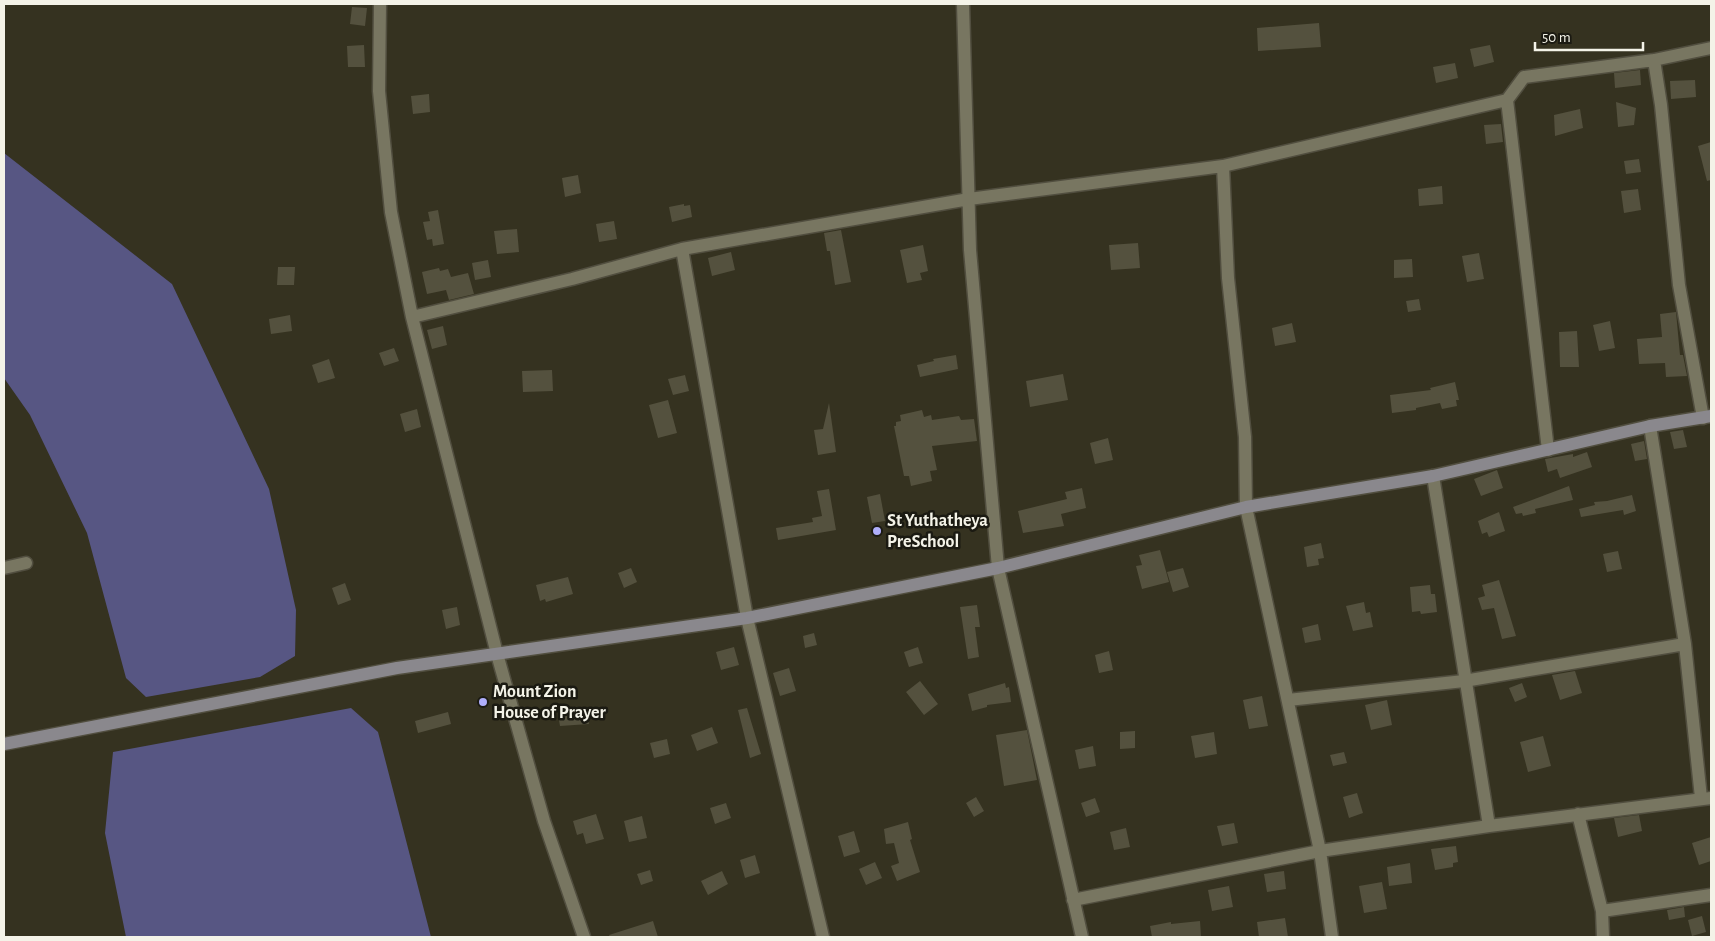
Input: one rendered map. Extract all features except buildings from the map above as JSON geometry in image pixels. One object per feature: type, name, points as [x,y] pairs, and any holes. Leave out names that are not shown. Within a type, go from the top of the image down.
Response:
[{"type":"street","points":[[380,4],[379,92],[391,212],[412,318],[497,654],[544,821],[584,937]]},
{"type":"street","points":[[963,4],[970,250],[998,568],[1082,937]]},
{"type":"street","points":[[412,318],[572,279],[682,249],[970,199],[1223,166],[1507,100],[1524,76],[1654,60],[1711,48]]},
{"type":"street","points":[[4,744],[397,668],[747,618],[998,568],[1246,507],[1433,476],[1650,426],[1707,417],[1679,285],[1661,105],[1654,60]]},
{"type":"street","points":[[1507,100],[1548,450]]},
{"type":"street","points":[[1223,166],[1228,278],[1244,438],[1246,507],[1320,851],[1332,937]]},
{"type":"street","points":[[682,249],[747,618],[823,937]]},
{"type":"street","points":[[1073,900],[1320,851],[1489,826],[1706,798],[1650,426]]},
{"type":"street","points":[[1433,476],[1464,682],[1489,826]]},
{"type":"street","points":[[4,568],[26,563]]},
{"type":"street","points":[[1288,700],[1464,682],[1684,644]]},
{"type":"street","points":[[1578,814],[1602,911],[1603,937]]},
{"type":"street","points":[[1602,911],[1711,895]]},
{"type":"shaded area","points":[[4,153],[172,284],[269,489],[296,610],[295,656],[260,677],[146,697],[126,678],[87,533],[30,415],[4,378]]},
{"type":"shaded area","points":[[351,708],[378,732],[431,937],[126,937],[105,833],[113,752]]},
{"type":"place","name":"St Yuthatheya PreSchool","points":[[877,531]]},
{"type":"place","name":"Mount Zion House of Prayer","points":[[483,702]]}]
